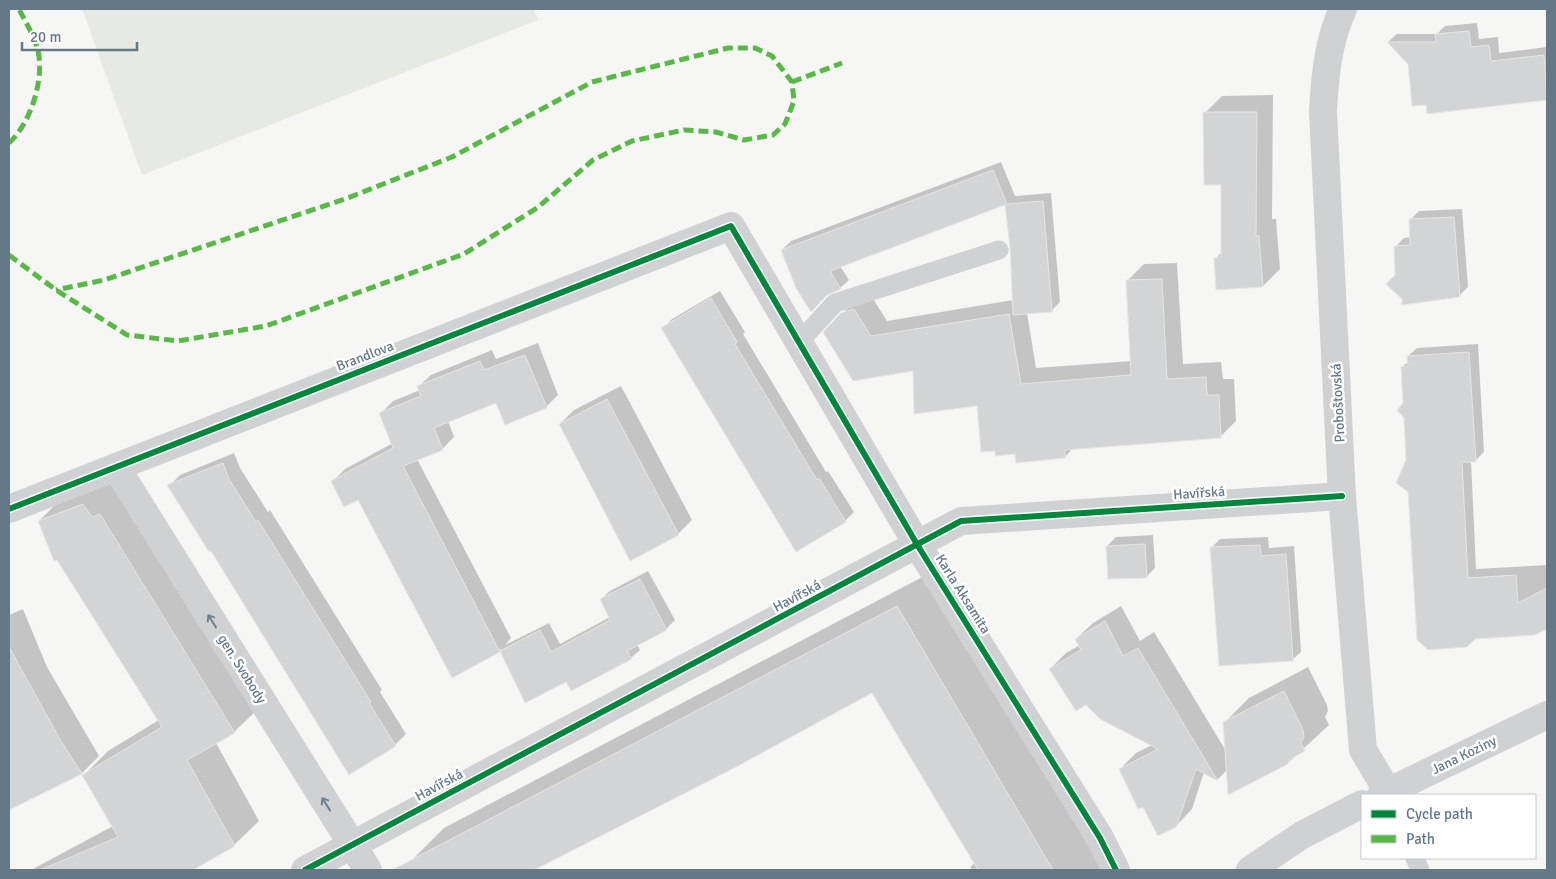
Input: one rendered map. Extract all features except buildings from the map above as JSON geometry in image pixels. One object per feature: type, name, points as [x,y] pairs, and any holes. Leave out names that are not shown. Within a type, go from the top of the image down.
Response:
[{"type":"street","name":"Proboštovská","points":[[1343,9],[1335,24],[1325,74],[1323,111],[1342,496],[1363,750],[1386,794]]},
{"type":"street","name":"Karla Aksamita","points":[[731,226],[918,546],[1100,838],[1116,870]]},
{"type":"street","name":"Brandlova","points":[[9,509],[731,226]]},
{"type":"street","name":"gen. Svobody","points":[[116,467],[368,870]]},
{"type":"street","name":"Havířská","points":[[306,870],[962,521],[1342,496]]},
{"type":"street","name":"Jana Koziny","points":[[1386,794],[1547,714]]},
{"type":"street","points":[[1250,870],[1302,836],[1361,805]]},
{"type":"lane","points":[[799,342],[835,303],[999,250]]},
{"type":"shaded area","points":[[82,9],[534,9],[538,20],[142,175]]},
{"type":"marked path","points":[[9,143],[24,124],[30,111],[35,98],[40,71],[37,47],[19,9]]},
{"type":"marked path","points":[[9,255],[56,290],[127,335],[178,341],[266,326],[464,254],[537,208],[593,160],[632,141],[684,130],[716,132],[744,140],[773,135],[785,124],[794,101],[792,82],[772,56],[755,48],[728,48],[592,82],[452,157],[345,199],[104,280],[56,290]]},
{"type":"marked path","points":[[792,82],[842,63]]},
{"type":"cycle path","points":[[9,509],[731,226],[918,546],[1100,838],[1116,870]]},
{"type":"cycle path","points":[[305,870],[961,521],[1342,496]]}]
